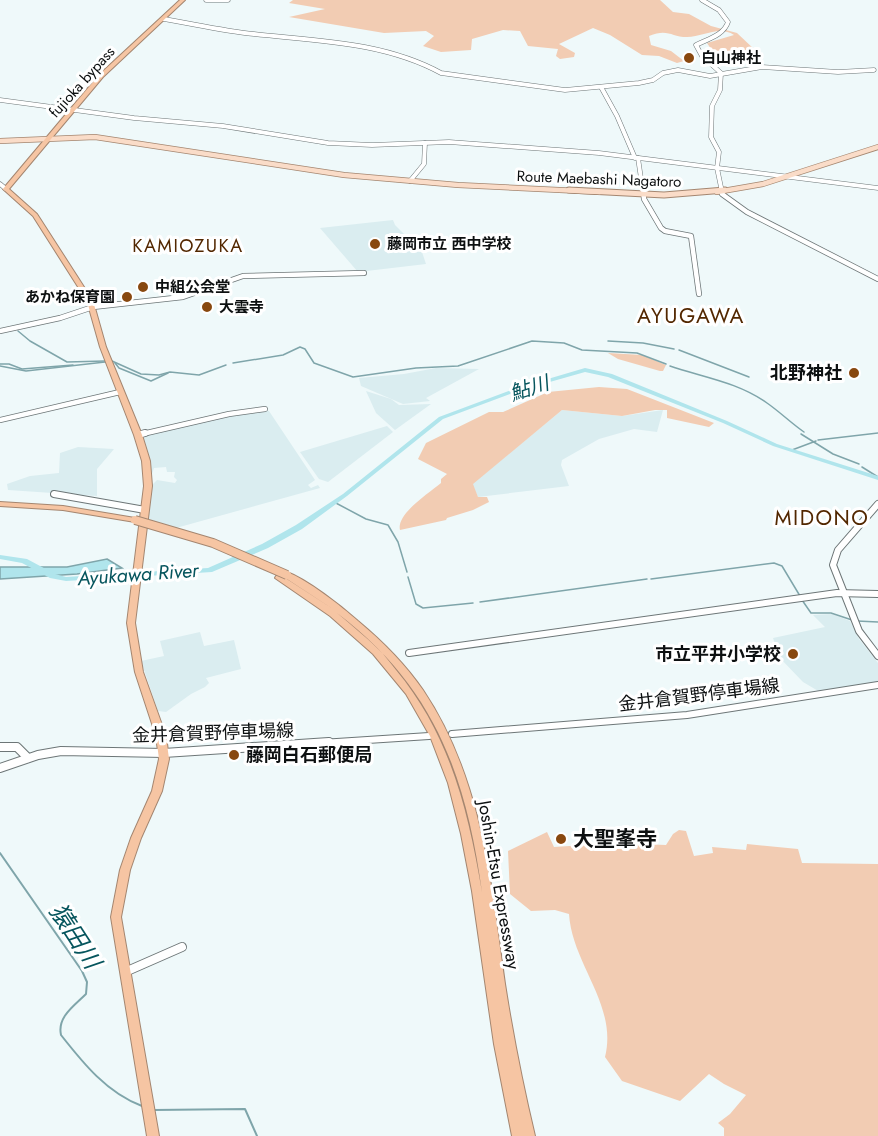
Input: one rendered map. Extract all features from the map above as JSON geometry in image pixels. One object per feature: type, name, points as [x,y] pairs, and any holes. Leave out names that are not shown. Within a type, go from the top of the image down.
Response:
[{"type":"highway","name":"fujioka bypass","points":[[3,186],[115,62],[183,0]]},
{"type":"highway","points":[[3,186],[35,215],[93,307],[102,346],[138,435],[148,473],[131,623],[139,672],[161,736],[164,753],[161,779],[136,838],[120,892],[116,917],[153,1136]]},
{"type":"highway","name":"Joshin-Etsu Expressway","points":[[0,506],[135,522],[213,548],[283,577],[342,612],[387,652],[424,698],[449,745],[463,783],[478,844],[507,1027],[529,1136]]},
{"type":"highway","name":"Joshin-Etsu Expressway","points":[[283,577],[328,609],[379,654],[415,699],[441,746],[454,782],[469,844],[497,1029],[518,1136]]},
{"type":"main road","name":"Route Maebashi Nagatoro","points":[[0,141],[93,140],[314,172],[410,182],[644,195],[688,195],[721,191],[786,177],[878,147]]},
{"type":"street","points":[[206,0],[228,0]]},
{"type":"street","points":[[702,0],[719,10],[728,22],[726,29],[722,32],[696,45],[702,56],[721,73]]},
{"type":"street","points":[[164,19],[251,34],[357,44],[428,66],[444,74],[558,89],[639,83],[672,71],[705,75],[762,67],[838,72],[874,69]]},
{"type":"street","points":[[721,73],[720,90],[712,106],[711,136],[719,152],[717,168],[723,195],[747,212],[878,279]]},
{"type":"street","points":[[601,87],[637,158],[644,195],[663,230],[691,236],[699,294]]},
{"type":"street","points":[[0,100],[134,118],[223,126],[328,143],[372,146],[426,143],[477,144],[637,158],[878,188]]},
{"type":"street","points":[[410,182],[424,164],[426,143]]},
{"type":"street","points":[[0,331],[60,318],[93,307],[183,297],[243,276],[364,273]]},
{"type":"street","points":[[0,420],[120,392]]},
{"type":"street","points":[[138,435],[229,414],[265,409]]},
{"type":"street","points":[[54,494],[145,510]]},
{"type":"street","points":[[878,504],[858,524],[834,555],[834,570],[859,631],[878,656]]},
{"type":"street","points":[[409,653],[843,592],[878,594]]},
{"type":"street","name":"金井倉賀野停車場線","points":[[452,734],[687,715],[878,685]]},
{"type":"street","name":"金井倉賀野停車場線","points":[[0,768],[28,758],[78,750],[164,753],[429,736]]},
{"type":"street","points":[[0,747],[17,747],[28,758]]},
{"type":"street","points":[[124,972],[182,947]]},
{"type":"shaded area","points":[[293,0],[660,0],[673,12],[689,14],[711,26],[737,33],[755,50],[748,57],[748,61],[726,63],[724,59],[732,58],[732,54],[713,52],[707,43],[734,35],[728,32],[717,31],[693,37],[665,33],[649,36],[651,45],[671,51],[684,61],[677,63],[659,56],[642,55],[610,35],[593,28],[559,44],[575,53],[574,57],[560,59],[556,56],[558,49],[528,46],[520,31],[503,30],[472,39],[471,50],[441,52],[423,46],[434,36],[426,31],[384,33],[289,17],[325,9],[289,3]]},
{"type":"shaded area","name":"藤岡市立 西中学校","points":[[393,220],[395,225],[422,252],[426,264],[358,272],[320,228]]},
{"type":"shaded area","points":[[608,353],[642,355],[666,365],[663,371],[660,371],[618,359]]},
{"type":"shaded area","points":[[436,368],[479,369],[426,398],[430,401],[403,404],[361,386],[359,378],[404,374]]},
{"type":"shaded area","points":[[599,387],[627,389],[714,423],[709,427],[667,418],[667,410],[622,416],[562,410],[473,484],[478,497],[487,497],[489,502],[446,520],[400,530],[400,524],[408,511],[441,483],[441,479],[447,474],[418,459],[426,443],[489,412],[503,412],[548,392]]},
{"type":"shaded area","points":[[366,391],[391,399],[399,405],[431,404],[395,430],[376,413]]},
{"type":"shaded area","points":[[562,410],[622,416],[663,410],[657,432],[634,429],[599,439],[562,460],[561,465],[569,486],[478,497],[472,484]]},
{"type":"shaded area","points":[[269,411],[315,480],[308,485],[311,488],[318,485],[320,488],[176,528],[148,521],[152,485],[157,480],[175,483],[177,480],[174,477],[175,472],[167,472],[166,467],[154,468],[151,477],[143,435]]},
{"type":"shaded area","points":[[387,426],[393,432],[328,482],[319,479],[300,452]]},
{"type":"shaded area","points":[[78,447],[114,449],[97,469],[97,496],[8,490],[7,484],[30,476],[59,473],[60,453]]},
{"type":"shaded area","points":[[832,614],[850,621],[859,639],[878,663],[878,683],[820,692],[803,682],[780,658],[773,638],[825,627],[813,615]]},
{"type":"shaded area","points":[[200,632],[204,646],[234,640],[241,669],[206,678],[209,683],[205,687],[166,712],[158,711],[141,661],[164,656],[160,641]]},
{"type":"shaded area","points":[[679,830],[686,831],[694,856],[713,853],[712,847],[746,850],[747,844],[798,849],[802,863],[878,864],[878,1136],[724,1136],[724,1128],[718,1123],[730,1114],[746,1095],[709,1074],[680,1101],[622,1081],[605,1057],[607,1038],[605,1020],[600,1002],[578,950],[569,914],[555,910],[531,911],[510,894],[508,851],[547,832],[554,847],[616,843],[666,845],[673,834]]},
{"type":"water","points":[[107,559],[122,568],[77,574],[0,579],[0,567],[67,567]]},
{"type":"waterway","points":[[18,331],[30,341],[67,362],[105,361]]},
{"type":"waterway","points":[[233,363],[283,355],[300,347],[305,349],[314,363],[353,377],[416,368],[458,366],[532,341],[564,343],[582,350],[637,353],[666,364]]},
{"type":"waterway","points":[[608,341],[643,343],[674,349]]},
{"type":"waterway","points":[[679,350],[749,377]]},
{"type":"waterway","points":[[112,361],[141,374],[159,375],[170,372],[199,375],[226,365]]},
{"type":"waterway","points":[[0,366],[26,371],[105,362]]},
{"type":"waterway","points":[[115,363],[119,368],[151,381],[168,373]]},
{"type":"waterway","points":[[0,364],[9,364],[22,369],[73,365]]},
{"type":"waterway","points":[[670,366],[744,390],[767,403],[804,432]]},
{"type":"waterway","name":"鮎川","points":[[0,557],[24,561],[53,576],[66,579],[209,570],[265,546],[299,527],[345,495],[441,418],[516,390],[585,370],[610,375],[775,445],[878,478]]},
{"type":"waterway","points":[[818,440],[878,433]]},
{"type":"waterway","points":[[801,434],[814,442]]},
{"type":"waterway","points":[[792,450],[814,442]]},
{"type":"waterway","points":[[814,442],[833,454],[859,464]]},
{"type":"waterway","name":"鮎川","points":[[862,467],[878,477]]},
{"type":"waterway","points":[[334,502],[366,519],[388,525],[398,542],[407,572]]},
{"type":"waterway","points":[[651,579],[774,563],[782,566],[800,596]]},
{"type":"waterway","points":[[408,577],[416,604],[423,608],[473,603]]},
{"type":"waterway","points":[[480,602],[647,579]]},
{"type":"waterway","points":[[802,600],[811,613],[831,613],[852,620]]},
{"type":"waterway","points":[[857,621],[878,622]]},
{"type":"waterway","name":"猿田川","points":[[0,853],[82,971],[87,982],[86,994],[64,1017],[60,1029],[61,1035],[87,1066],[107,1085],[142,1106]]},
{"type":"waterway","name":"猿田川","points":[[154,1110],[245,1109],[257,1136]]},
{"type":"place","name":"白山神社","points":[[689,58]]},
{"type":"place","name":"藤岡市立 西中学校","points":[[375,244]]},
{"type":"place","name":"中組公会堂","points":[[143,287]]},
{"type":"place","name":"あかね保育園","points":[[127,297]]},
{"type":"place","name":"大雲寺","points":[[207,307]]},
{"type":"place","name":"北野神社","points":[[854,373]]},
{"type":"place","name":"市立平井小学校","points":[[793,654]]},
{"type":"place","name":"藤岡白石郵便局","points":[[234,755]]},
{"type":"place","name":"大聖峯寺","points":[[561,839]]},
{"type":"district","name":"KAMIOZUKA","points":[[188,246]]},
{"type":"district","name":"AYUGAWA","points":[[691,316]]},
{"type":"district","name":"MIDONO","points":[[822,518]]},
{"type":"water label","name":"Ayukawa River","points":[[138,574]]}]
